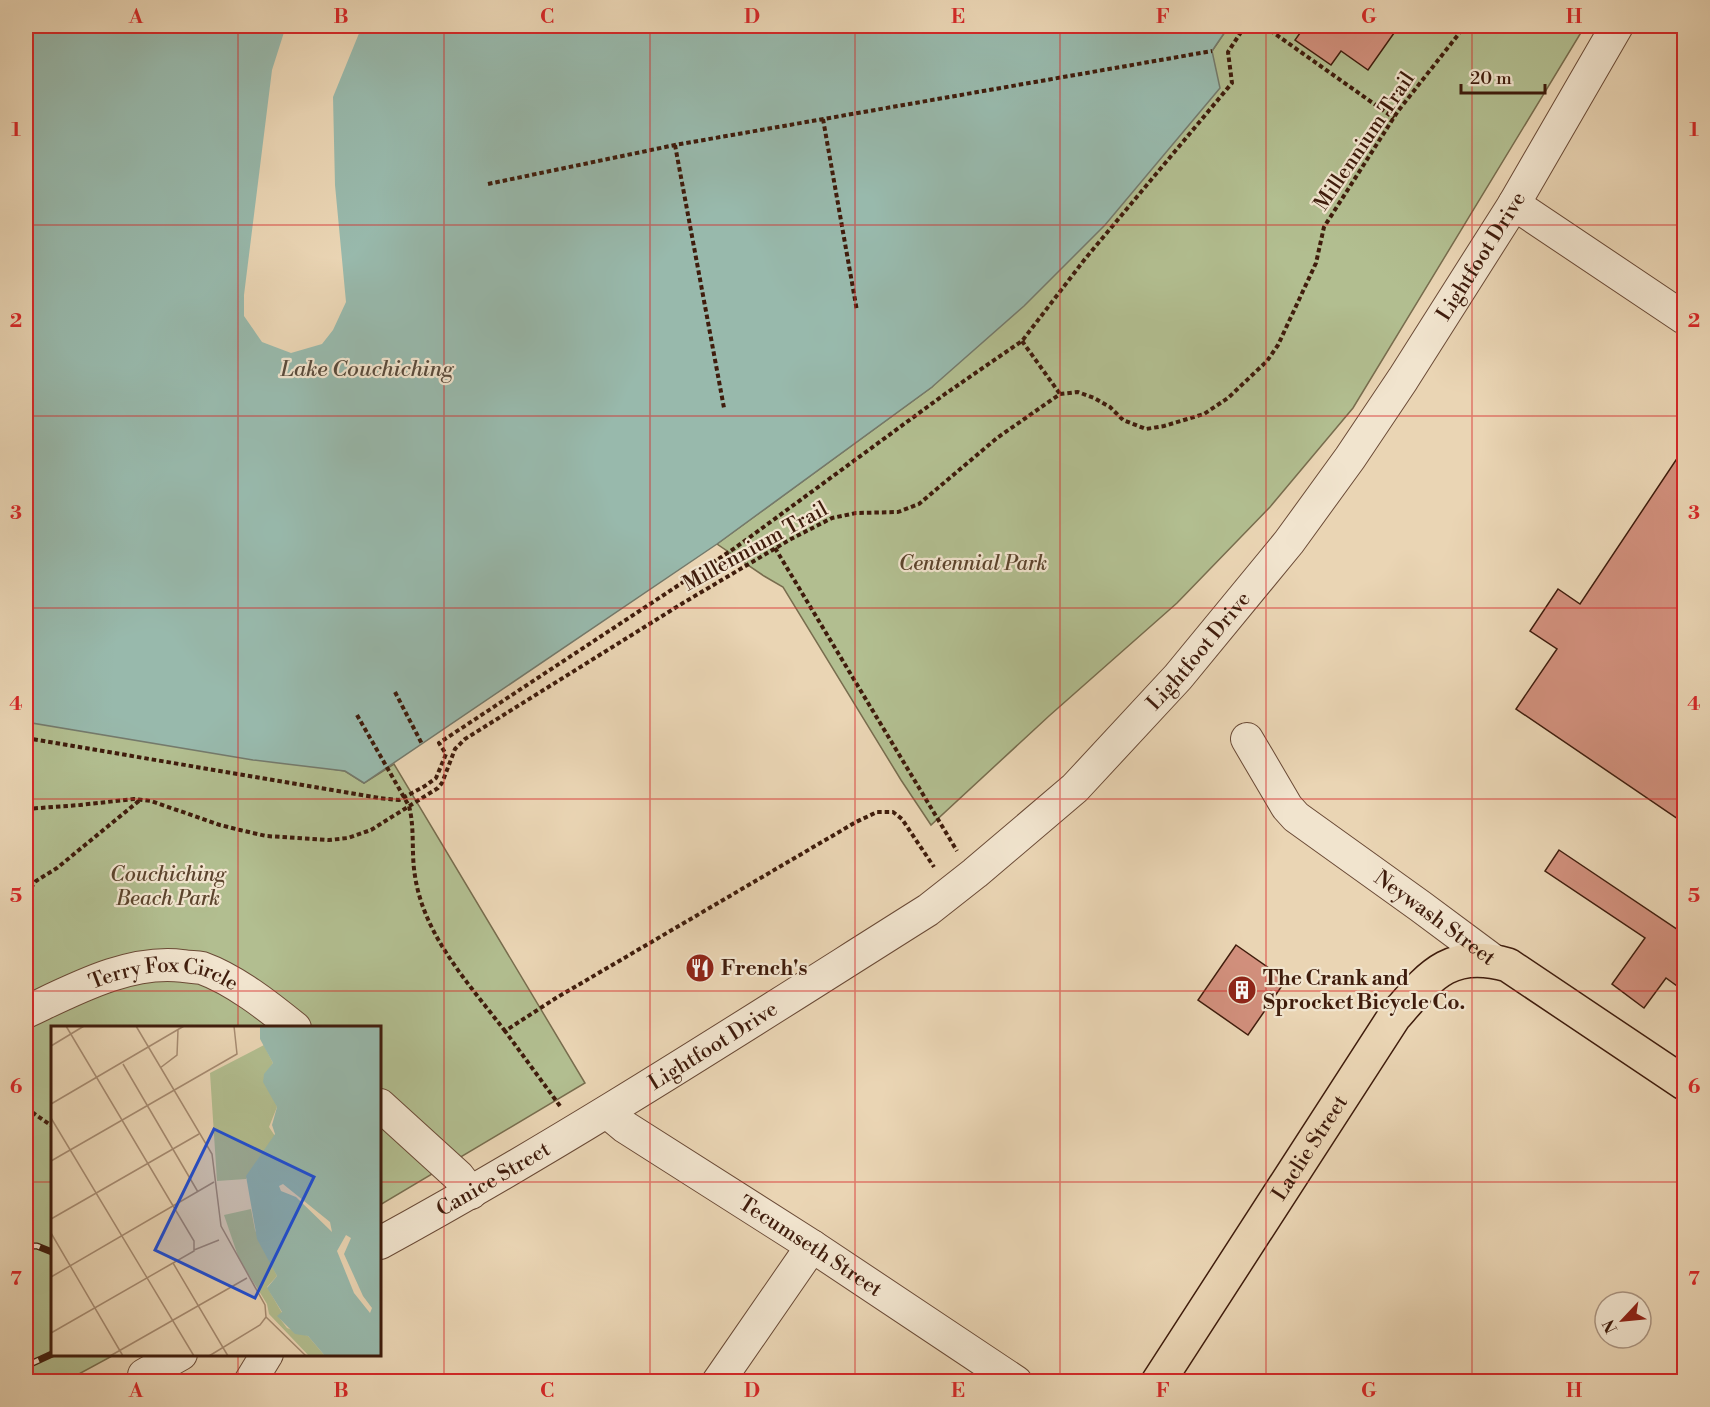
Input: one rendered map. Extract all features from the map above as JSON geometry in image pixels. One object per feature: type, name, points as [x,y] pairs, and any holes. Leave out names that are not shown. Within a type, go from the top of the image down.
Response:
[{"type":"main road","name":"Laclie Street","points":[[1158,1382],[1394,1017],[1431,976],[1449,964],[1470,959],[1494,961]]},
{"type":"main road","name":"Neywash Street","points":[[1494,961],[1520,972],[1684,1083]]},
{"type":"street","name":"Lightfoot Drive","points":[[607,1112],[928,910],[1075,788],[1178,677],[1289,542],[1350,458],[1398,388],[1514,204],[1617,26]]},
{"type":"street","points":[[1514,204],[1684,318]]},
{"type":"street","name":"Neywash Street","points":[[1247,739],[1287,807],[1296,818],[1494,961]]},
{"type":"street","name":"Terry Fox Circle","points":[[26,1012],[64,994],[126,970],[167,964],[201,968],[239,987],[292,1026]]},
{"type":"street","points":[[381,1106],[458,1176],[471,1193]]},
{"type":"street","name":"Canice Street","points":[[381,1242],[471,1193],[607,1112]]},
{"type":"street","name":"Tecumseth Street","points":[[607,1112],[1016,1382]]},
{"type":"street","points":[[718,1382],[812,1246]]},
{"type":"street","points":[[144,1375],[177,1356]]},
{"type":"path","points":[[26,738],[379,798],[399,800],[425,786],[436,778],[446,754],[439,743],[735,548],[945,394],[1022,341],[1085,259],[1232,83],[1228,52],[1245,26]]},
{"type":"path","points":[[1264,26],[1394,118]]},
{"type":"path","name":"Millennium Trail","points":[[26,809],[134,799],[151,801],[220,825],[266,836],[329,840],[348,838],[371,830],[430,794],[442,783],[455,749],[465,739],[683,603],[775,548],[832,518],[856,513],[898,512],[919,504],[997,438],[1060,394],[1078,392],[1094,398],[1110,407],[1123,420],[1146,429],[1204,414],[1228,398],[1267,361],[1278,345],[1316,263],[1324,227],[1394,118],[1465,26]]},
{"type":"path","points":[[488,184],[675,145],[1212,51]]},
{"type":"path","points":[[823,119],[857,310]]},
{"type":"path","points":[[675,145],[724,408]]},
{"type":"path","points":[[1022,341],[1060,394]]},
{"type":"path","points":[[775,548],[961,856]]},
{"type":"path","points":[[395,692],[422,744]]},
{"type":"path","points":[[357,715],[409,806],[412,819],[415,877],[424,911],[442,947],[566,1114]]},
{"type":"path","points":[[26,891],[140,800]]},
{"type":"path","points":[[505,1031],[556,998],[876,812],[893,812],[902,819],[938,874]]},
{"type":"path","points":[[26,1108],[51,1125]]},
{"type":"green space","name":"Centennial Park","points":[[1229,26],[1585,26],[1353,408],[1270,507],[1177,603],[1049,716],[931,825],[783,587],[717,544],[932,387],[1212,51]]},
{"type":"green space","name":"Couchiching Beach Park","points":[[26,720],[345,771],[364,783],[394,764],[585,1083],[381,1204],[381,1026],[51,1026],[51,1356],[112,1356],[66,1381],[26,1381]]},
{"type":"water","name":"Lake Couchiching","points":[[26,26],[1229,26],[1212,51],[1220,88],[1105,225],[1024,306],[932,387],[717,544],[364,783],[345,771],[253,760],[26,722]]},
{"type":"pier","points":[[286,26],[362,26],[333,97],[335,185],[346,302],[333,330],[322,344],[291,353],[262,342],[244,316],[244,295],[272,70]]},
{"type":"building","points":[[1305,26],[1399,26],[1368,70],[1341,51],[1331,65],[1295,40]]},
{"type":"building","points":[[1684,448],[1684,823],[1516,709],[1557,649],[1530,631],[1558,589],[1580,604]]},
{"type":"building","points":[[1559,850],[1684,934],[1684,991],[1666,978],[1644,1008],[1612,984],[1645,938],[1545,871]]},
{"type":"building","name":"The Crank and Sprocket Bicycle Co.","points":[[1236,945],[1286,980],[1248,1035],[1198,1000]]},
{"type":"railway","points":[[26,1246],[37,1246],[51,1252]]},
{"type":"railway","points":[[26,1366],[51,1354]]},
{"type":"place","name":"French's","points":[[700,968]]},
{"type":"place","name":"The Crank and Sprocket Bicycle Co.","points":[[1242,990]]}]
